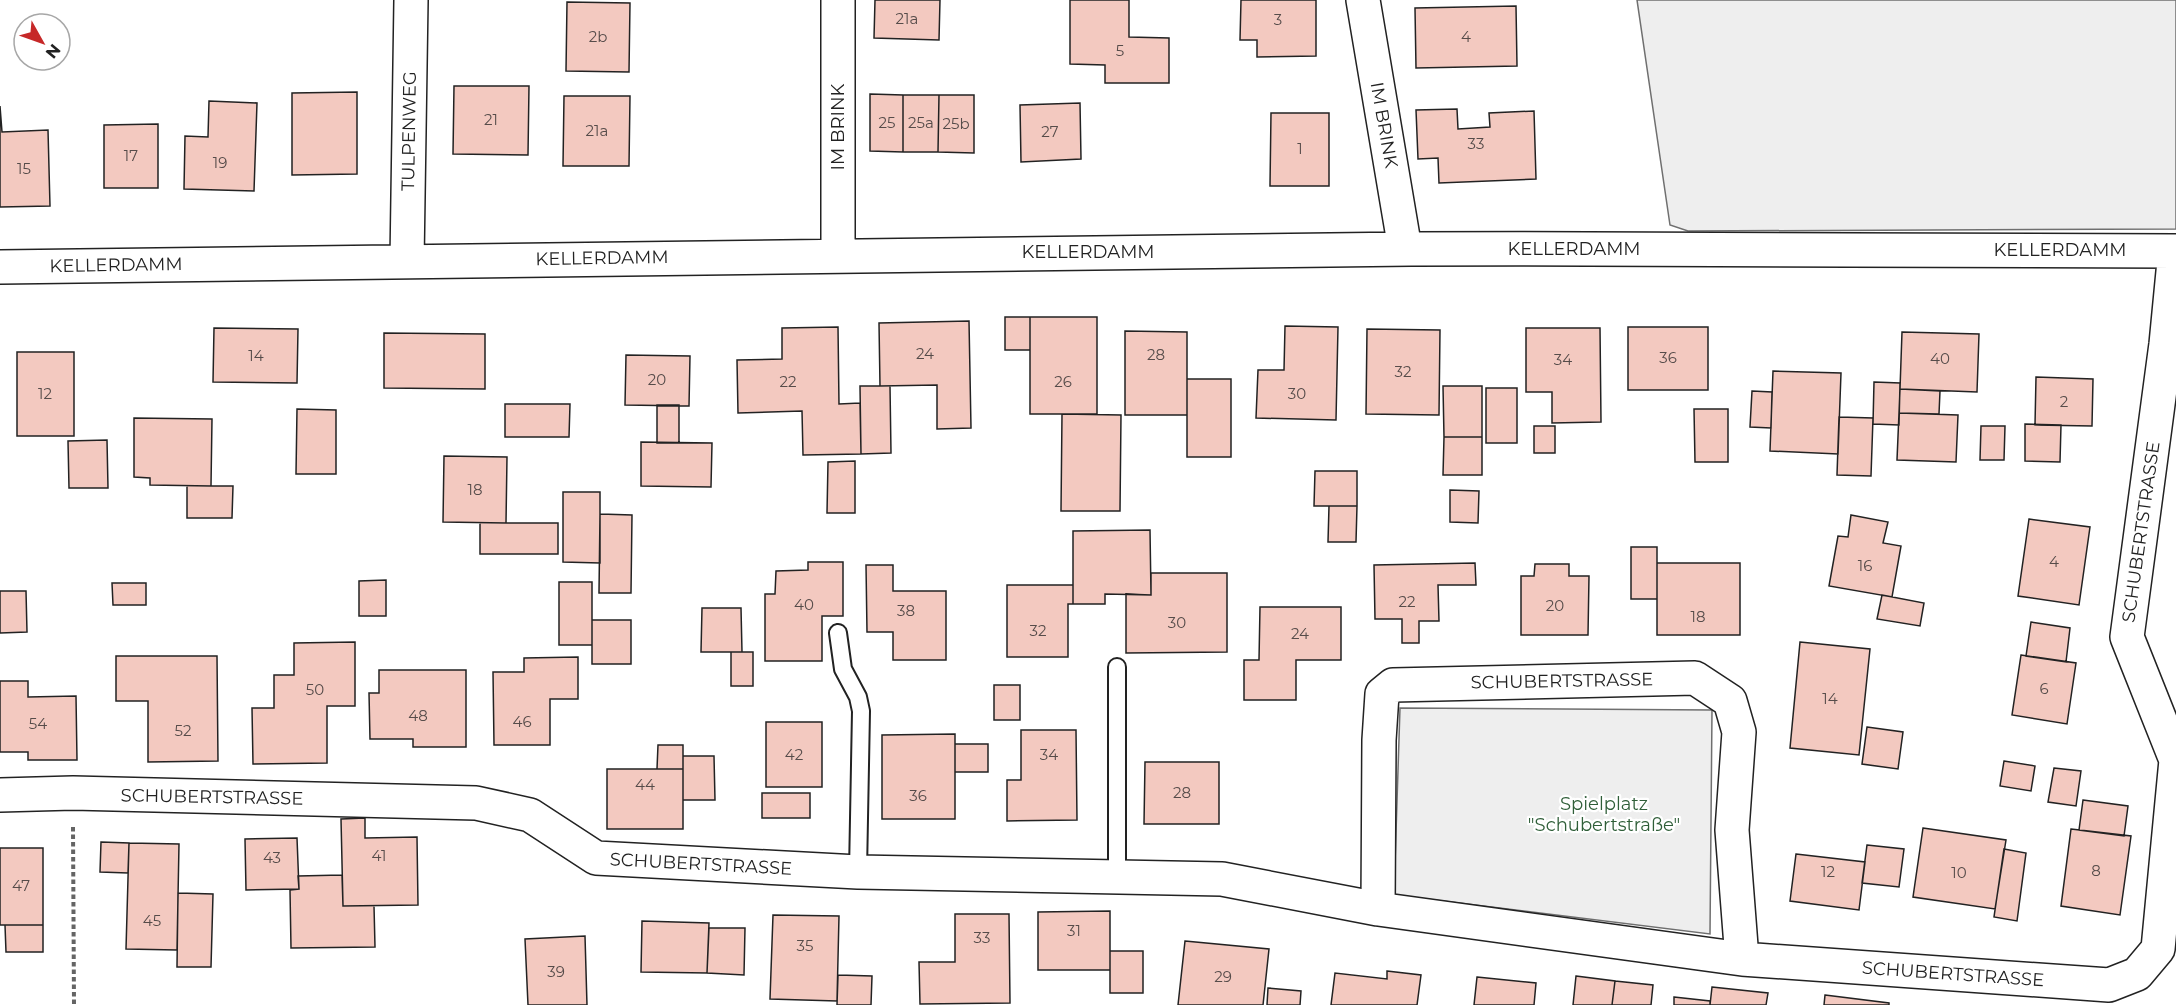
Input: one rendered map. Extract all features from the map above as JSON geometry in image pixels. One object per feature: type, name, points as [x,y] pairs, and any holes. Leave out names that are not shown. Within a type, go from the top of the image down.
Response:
[{"type":"street","name":"TULPENWEG","points":[[407,261],[411,0]]},
{"type":"street","name":"IM BRINK","points":[[838,0],[838,254]]},
{"type":"street","name":"IM BRINK","points":[[1363,0],[1405,249]]},
{"type":"street","name":"KELLERDAMM","points":[[0,267],[838,254],[1405,249],[2175,251]]},
{"type":"street","name":"SCHUBERTSTRASSE","points":[[0,795],[73,793],[476,803],[530,815],[596,858],[858,872],[1222,879],[1378,909],[1742,959],[2109,985],[2137,974],[2158,949],[2176,760],[2127,637],[2166,344],[2175,251]]},
{"type":"street","name":"SCHUBERTSTRASSE","points":[[1378,909],[1379,740],[1382,694],[1393,685],[1695,678],[1730,700],[1739,732],[1732,830],[1742,959]]},
{"type":"lane","points":[[838,633],[843,669],[858,697],[861,711],[858,872]]},
{"type":"lane","points":[[1117,668],[1117,877]]},
{"type":"path","points":[[73,793],[74,1005]]},
{"type":"green space","points":[[1637,0],[2176,0],[2176,229],[1688,231],[1670,225]]},
{"type":"green space","name":"Spielplatz \"Schubertstraße\"","points":[[1400,708],[1712,710],[1710,934],[1394,895]]},
{"type":"building","points":[[875,0],[940,0],[939,40],[874,38]]},
{"type":"building","points":[[1070,0],[1129,0],[1129,37],[1169,38],[1169,83],[1105,83],[1105,65],[1070,64]]},
{"type":"building","points":[[1241,0],[1316,0],[1316,56],[1257,57],[1257,40],[1240,40]]},
{"type":"building","points":[[567,2],[630,3],[629,72],[566,71]]},
{"type":"building","points":[[1516,6],[1517,66],[1416,68],[1415,8]]},
{"type":"building","points":[[454,86],[529,86],[528,155],[453,154]]},
{"type":"building","points":[[357,92],[357,174],[292,175],[292,93]]},
{"type":"building","points":[[870,94],[903,95],[903,152],[870,151]]},
{"type":"building","points":[[903,95],[939,95],[938,152],[903,152]]},
{"type":"building","points":[[939,95],[974,95],[974,153],[938,152]]},
{"type":"building","points":[[564,96],[630,96],[629,166],[563,166]]},
{"type":"building","points":[[209,101],[257,103],[254,191],[184,189],[185,136],[208,137]]},
{"type":"building","points":[[1080,103],[1081,159],[1021,162],[1020,105]]},
{"type":"building","points":[[0,106],[2,132],[48,130],[50,206],[0,207]]},
{"type":"building","points":[[1457,109],[1458,129],[1490,127],[1489,113],[1534,111],[1536,179],[1439,183],[1438,158],[1418,159],[1416,110]]},
{"type":"building","points":[[1271,113],[1329,113],[1329,186],[1270,186]]},
{"type":"building","points":[[158,124],[158,188],[104,188],[104,125]]},
{"type":"building","points":[[1005,317],[1030,317],[1030,350],[1005,350]]},
{"type":"building","points":[[1030,317],[1097,317],[1097,414],[1030,414]]},
{"type":"building","points":[[969,321],[971,428],[937,429],[937,385],[880,386],[879,323]]},
{"type":"building","points":[[1285,326],[1338,327],[1336,420],[1256,418],[1258,370],[1284,370]]},
{"type":"building","points":[[838,327],[839,404],[860,403],[861,454],[803,455],[802,411],[738,413],[737,360],[782,359],[782,328]]},
{"type":"building","points":[[1628,327],[1708,327],[1708,390],[1628,390]]},
{"type":"building","points":[[214,328],[298,329],[297,383],[213,382]]},
{"type":"building","points":[[1526,328],[1600,328],[1601,422],[1552,423],[1552,392],[1526,392]]},
{"type":"building","points":[[1367,329],[1440,330],[1439,415],[1366,414]]},
{"type":"building","points":[[1125,331],[1187,332],[1187,415],[1125,415]]},
{"type":"building","points":[[1902,332],[1979,334],[1977,392],[1900,389]]},
{"type":"building","points":[[384,333],[485,334],[485,389],[384,388]]},
{"type":"building","points":[[17,352],[74,352],[74,436],[17,436]]},
{"type":"building","points":[[626,355],[690,356],[689,406],[625,405]]},
{"type":"building","points":[[1773,371],[1841,373],[1838,454],[1770,451]]},
{"type":"building","points":[[2036,377],[2093,379],[2092,426],[2035,425]]},
{"type":"building","points":[[1187,379],[1231,379],[1231,457],[1187,457]]},
{"type":"building","points":[[1874,382],[1900,383],[1899,425],[1873,424]]},
{"type":"building","points":[[860,386],[890,386],[891,453],[861,454]]},
{"type":"building","points":[[1443,386],[1482,386],[1482,437],[1444,437]]},
{"type":"building","points":[[1486,388],[1517,388],[1517,443],[1486,443]]},
{"type":"building","points":[[1900,389],[1940,391],[1939,414],[1899,413]]},
{"type":"building","points":[[1752,391],[1772,392],[1771,428],[1750,427]]},
{"type":"building","points":[[505,404],[570,404],[569,437],[505,437]]},
{"type":"building","points":[[657,405],[679,405],[679,443],[657,443]]},
{"type":"building","points":[[297,409],[336,410],[336,474],[296,474]]},
{"type":"building","points":[[1694,409],[1728,409],[1728,462],[1695,462]]},
{"type":"building","points":[[1899,413],[1958,415],[1956,462],[1897,460]]},
{"type":"building","points":[[1062,414],[1121,415],[1120,511],[1061,511]]},
{"type":"building","points":[[1839,417],[1873,418],[1871,476],[1837,475]]},
{"type":"building","points":[[134,418],[212,419],[211,486],[150,485],[150,478],[134,477]]},
{"type":"building","points":[[2025,424],[2061,425],[2060,462],[2025,461]]},
{"type":"building","points":[[1534,426],[1555,426],[1555,453],[1534,453]]},
{"type":"building","points":[[1981,426],[2005,426],[2004,460],[1980,460]]},
{"type":"building","points":[[1444,437],[1482,437],[1482,475],[1443,475]]},
{"type":"building","points":[[107,440],[108,488],[69,488],[68,441]]},
{"type":"building","points":[[641,442],[712,443],[711,487],[641,486]]},
{"type":"building","points":[[444,456],[507,457],[506,523],[443,522]]},
{"type":"building","points":[[855,461],[855,513],[827,513],[828,462]]},
{"type":"building","points":[[1315,471],[1357,471],[1357,506],[1314,506]]},
{"type":"building","points":[[187,486],[233,486],[232,518],[187,518]]},
{"type":"building","points":[[1450,490],[1479,491],[1478,523],[1450,522]]},
{"type":"building","points":[[563,492],[600,492],[600,563],[563,562]]},
{"type":"building","points":[[1329,506],[1357,506],[1356,542],[1328,542]]},
{"type":"building","points":[[600,514],[632,515],[631,593],[599,593]]},
{"type":"building","points":[[1851,515],[1888,522],[1883,543],[1901,546],[1892,597],[1829,586],[1838,536],[1848,537]]},
{"type":"building","points":[[2029,519],[2090,527],[2079,605],[2018,596]]},
{"type":"building","points":[[480,523],[558,523],[558,554],[480,554]]},
{"type":"building","points":[[1150,530],[1151,595],[1105,594],[1105,604],[1073,604],[1073,531]]},
{"type":"building","points":[[1631,547],[1657,547],[1657,599],[1631,599]]},
{"type":"building","points":[[808,562],[843,562],[843,616],[822,616],[822,661],[765,661],[765,594],[775,594],[776,571],[808,570]]},
{"type":"building","points":[[1475,563],[1476,585],[1438,585],[1439,621],[1419,621],[1419,643],[1402,643],[1402,619],[1375,619],[1374,565]]},
{"type":"building","points":[[1657,563],[1740,563],[1740,635],[1657,635]]},
{"type":"building","points":[[1535,564],[1569,564],[1569,576],[1589,576],[1588,635],[1521,635],[1521,576],[1534,576]]},
{"type":"building","points":[[866,565],[893,565],[893,591],[946,591],[946,660],[893,660],[893,632],[867,632]]},
{"type":"building","points":[[1151,573],[1227,573],[1227,652],[1126,653],[1126,594],[1151,595]]},
{"type":"building","points":[[386,580],[386,616],[359,616],[359,581]]},
{"type":"building","points":[[559,582],[592,582],[592,645],[559,645]]},
{"type":"building","points":[[112,583],[146,583],[146,605],[113,605]]},
{"type":"building","points":[[1007,585],[1073,585],[1073,604],[1068,604],[1068,657],[1007,657]]},
{"type":"building","points":[[0,591],[26,591],[27,632],[0,633]]},
{"type":"building","points":[[1882,595],[1924,603],[1920,626],[1877,619]]},
{"type":"building","points":[[1260,607],[1341,607],[1341,660],[1296,660],[1296,700],[1244,700],[1244,660],[1259,660]]},
{"type":"building","points":[[702,608],[741,608],[742,652],[701,652]]},
{"type":"building","points":[[592,620],[631,620],[631,664],[592,664]]},
{"type":"building","points":[[2031,622],[2070,628],[2066,662],[2026,656]]},
{"type":"building","points":[[355,642],[355,706],[327,706],[327,763],[253,764],[252,708],[274,708],[274,675],[294,675],[294,643]]},
{"type":"building","points":[[1800,642],[1870,649],[1859,755],[1790,748]]},
{"type":"building","points":[[731,652],[753,652],[753,686],[731,686]]},
{"type":"building","points":[[2021,655],[2076,663],[2067,724],[2012,715]]},
{"type":"building","points":[[116,656],[217,656],[218,761],[148,762],[148,701],[116,701]]},
{"type":"building","points":[[578,657],[578,699],[550,699],[550,745],[494,745],[493,672],[524,672],[524,658]]},
{"type":"building","points":[[379,670],[466,670],[466,747],[413,747],[413,739],[370,739],[369,693],[379,693]]},
{"type":"building","points":[[0,681],[28,681],[28,697],[76,696],[77,760],[28,760],[28,752],[0,752]]},
{"type":"building","points":[[994,685],[1020,685],[1020,720],[994,720]]},
{"type":"building","points":[[766,722],[822,722],[822,787],[766,787]]},
{"type":"building","points":[[1867,727],[1903,732],[1898,769],[1862,764]]},
{"type":"building","points":[[1021,730],[1076,730],[1077,820],[1007,821],[1007,780],[1021,780]]},
{"type":"building","points":[[955,734],[955,819],[882,819],[882,735]]},
{"type":"building","points":[[955,744],[988,744],[988,772],[955,772]]},
{"type":"building","points":[[658,745],[683,745],[683,769],[657,769]]},
{"type":"building","points":[[683,756],[714,756],[715,800],[683,800]]},
{"type":"building","points":[[2004,761],[2035,766],[2031,791],[2000,786]]},
{"type":"building","points":[[1145,762],[1219,762],[1219,824],[1144,824]]},
{"type":"building","points":[[2054,768],[2081,771],[2076,806],[2048,802]]},
{"type":"building","points":[[607,769],[683,769],[683,829],[607,829]]},
{"type":"building","points":[[762,793],[810,793],[810,818],[762,818]]},
{"type":"building","points":[[2083,800],[2128,806],[2124,836],[2079,830]]},
{"type":"building","points":[[365,818],[365,838],[417,837],[418,905],[343,906],[341,819]]},
{"type":"building","points":[[1923,828],[2006,840],[1995,909],[1913,897]]},
{"type":"building","points":[[2071,829],[2131,836],[2120,915],[2061,906]]},
{"type":"building","points":[[297,838],[299,889],[246,890],[245,839]]},
{"type":"building","points":[[101,842],[129,843],[128,873],[100,872]]},
{"type":"building","points":[[129,843],[179,844],[177,950],[126,949]]},
{"type":"building","points":[[1867,845],[1904,849],[1899,887],[1862,883]]},
{"type":"building","points":[[0,848],[43,848],[43,925],[0,925]]},
{"type":"building","points":[[2004,849],[2026,853],[2017,921],[1994,917]]},
{"type":"building","points":[[1796,854],[1865,862],[1859,910],[1790,901]]},
{"type":"building","points":[[342,875],[343,906],[374,906],[375,947],[291,948],[290,890],[299,889],[298,876]]},
{"type":"building","points":[[178,893],[213,894],[211,967],[177,967]]},
{"type":"building","points":[[1110,911],[1110,970],[1038,970],[1038,912]]},
{"type":"building","points":[[955,914],[1009,914],[1010,1003],[920,1004],[919,962],[955,962]]},
{"type":"building","points":[[773,915],[839,916],[837,1001],[770,999]]},
{"type":"building","points":[[642,921],[709,923],[707,973],[641,972]]},
{"type":"building","points":[[5,925],[43,925],[43,952],[6,952]]},
{"type":"building","points":[[709,928],[745,928],[744,975],[707,973]]},
{"type":"building","points":[[585,936],[587,1005],[528,1005],[525,939]]},
{"type":"building","points":[[1185,941],[1269,949],[1263,1005],[1178,1005]]},
{"type":"building","points":[[1110,951],[1143,951],[1143,993],[1110,993]]},
{"type":"building","points":[[1387,971],[1421,975],[1417,1005],[1331,1005],[1335,973],[1387,979]]},
{"type":"building","points":[[838,975],[872,976],[871,1005],[837,1005]]},
{"type":"building","points":[[1576,976],[1615,981],[1612,1005],[1573,1005]]},
{"type":"building","points":[[1477,977],[1536,983],[1534,1005],[1474,1005]]},
{"type":"building","points":[[1615,981],[1653,985],[1651,1005],[1612,1005]]},
{"type":"building","points":[[1712,987],[1768,993],[1766,1005],[1710,1005]]},
{"type":"building","points":[[1268,988],[1301,991],[1300,1005],[1267,1005]]},
{"type":"building","points":[[1825,995],[1889,1003],[1889,1005],[1824,1005]]},
{"type":"building","points":[[1674,997],[1710,1001],[1710,1005],[1674,1005]]}]
